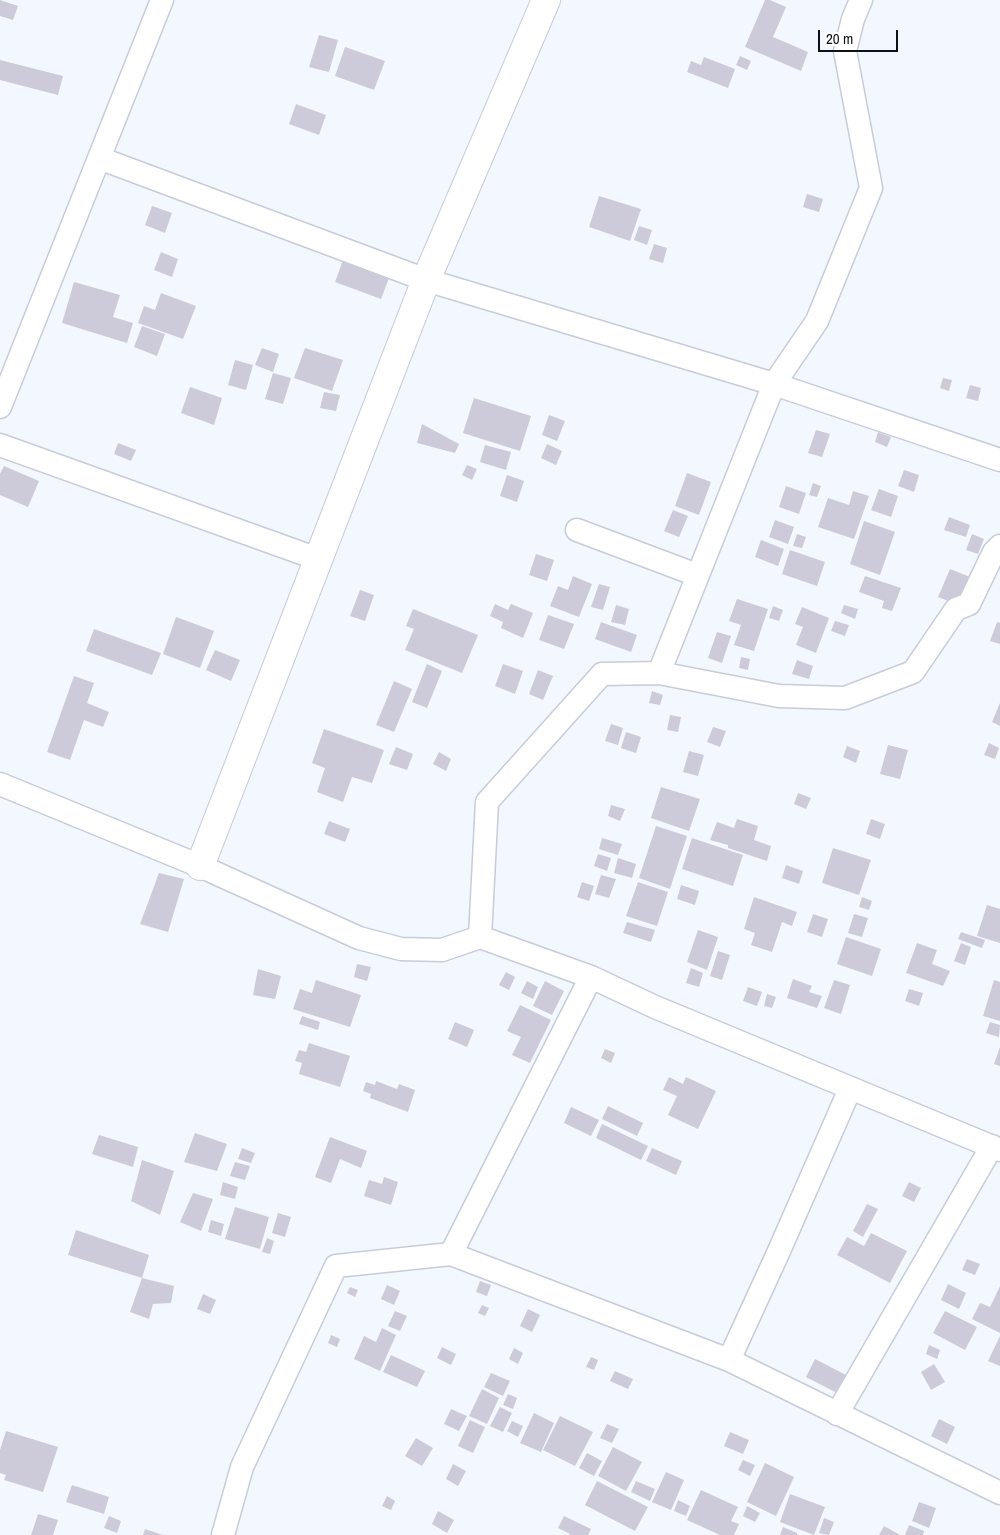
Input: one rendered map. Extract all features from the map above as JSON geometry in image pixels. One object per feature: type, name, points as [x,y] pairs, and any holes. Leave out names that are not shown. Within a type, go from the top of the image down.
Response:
[{"type":"street","points":[[0,407],[162,0]]},
{"type":"street","points":[[200,866],[426,280],[546,0]]},
{"type":"street","points":[[659,673],[774,384],[817,321],[871,188],[845,51],[853,19],[861,0]]},
{"type":"street","points":[[99,158],[426,280],[774,384],[1000,460]]},
{"type":"street","points":[[0,445],[318,559]]},
{"type":"street","points":[[577,530],[697,575]]},
{"type":"street","points":[[480,937],[486,802],[602,674],[659,673],[779,696],[845,698],[913,672],[956,609],[969,604],[994,552],[1000,546]]},
{"type":"street","points":[[0,784],[200,866],[359,938],[401,949],[442,950],[480,937],[591,977],[655,1007],[996,1148],[837,1414]]},
{"type":"street","points":[[451,1254],[591,977]]},
{"type":"street","points":[[728,1360],[779,1252],[850,1089]]},
{"type":"street","points":[[223,1535],[242,1467],[336,1266],[451,1254],[728,1360],[1000,1493]]},
{"type":"building","points":[[0,0],[18,6],[13,20],[0,16]]},
{"type":"building","points":[[765,0],[770,0],[786,7],[773,37],[808,52],[801,71],[745,47]]},
{"type":"building","points":[[319,35],[338,40],[329,72],[309,67]]},
{"type":"building","points":[[345,47],[385,61],[374,90],[335,76]]},
{"type":"building","points":[[740,56],[751,61],[747,70],[736,65]]},
{"type":"building","points":[[704,57],[735,69],[728,88],[687,72],[691,61],[701,65]]},
{"type":"building","points":[[0,60],[63,76],[58,95],[0,80]]},
{"type":"building","points":[[296,104],[326,115],[319,135],[289,124]]},
{"type":"building","points":[[807,194],[823,199],[819,212],[803,207]]},
{"type":"building","points":[[599,196],[641,209],[630,241],[589,227]]},
{"type":"building","points":[[152,206],[172,213],[165,233],[145,225]]},
{"type":"building","points":[[639,226],[652,230],[647,245],[634,240]]},
{"type":"building","points":[[654,244],[667,248],[663,263],[649,259]]},
{"type":"building","points":[[161,252],[178,259],[172,277],[154,270]]},
{"type":"building","points":[[343,260],[389,278],[381,299],[335,282]]},
{"type":"building","points":[[74,282],[120,295],[113,317],[133,323],[127,343],[62,323]]},
{"type":"building","points":[[161,293],[196,306],[183,339],[138,323],[144,306],[155,310]]},
{"type":"building","points":[[142,326],[165,334],[157,356],[134,347]]},
{"type":"building","points":[[262,348],[279,354],[273,372],[255,365]]},
{"type":"building","points":[[305,348],[343,360],[332,391],[294,378]]},
{"type":"building","points":[[235,360],[253,365],[246,390],[228,385]]},
{"type":"building","points":[[273,373],[291,378],[283,404],[265,399]]},
{"type":"building","points":[[943,378],[952,380],[949,391],[940,388]]},
{"type":"building","points":[[970,385],[981,388],[978,401],[966,398]]},
{"type":"building","points":[[190,387],[222,398],[214,425],[181,413]]},
{"type":"building","points":[[324,392],[340,395],[336,411],[320,408]]},
{"type":"building","points":[[474,398],[531,416],[520,451],[463,433]]},
{"type":"building","points":[[549,415],[565,421],[557,441],[542,435]]},
{"type":"building","points":[[422,424],[459,444],[455,453],[417,443]]},
{"type":"building","points":[[816,430],[830,434],[822,457],[808,453]]},
{"type":"building","points":[[878,432],[891,437],[887,447],[875,442]]},
{"type":"building","points":[[118,443],[136,450],[131,461],[114,454]]},
{"type":"building","points":[[547,444],[562,451],[556,465],[541,458]]},
{"type":"building","points":[[485,445],[511,452],[506,470],[480,462]]},
{"type":"building","points":[[467,465],[477,469],[472,480],[462,475]]},
{"type":"building","points":[[4,466],[39,481],[28,507],[0,495],[0,474]]},
{"type":"building","points":[[904,470],[919,475],[914,492],[898,486]]},
{"type":"building","points":[[687,473],[711,482],[699,515],[675,506]]},
{"type":"building","points":[[507,475],[524,481],[517,502],[500,496]]},
{"type":"building","points":[[813,483],[821,486],[817,497],[809,495]]},
{"type":"building","points":[[786,486],[806,493],[799,514],[779,507]]},
{"type":"building","points":[[879,489],[898,496],[891,517],[871,510]]},
{"type":"building","points":[[853,491],[869,496],[854,539],[818,527],[828,498],[849,505]]},
{"type":"building","points":[[673,510],[688,516],[679,537],[664,531]]},
{"type":"building","points":[[949,517],[970,525],[966,537],[944,530]]},
{"type":"building","points":[[775,520],[794,527],[788,544],[769,537]]},
{"type":"building","points":[[864,521],[895,532],[880,575],[850,564]]},
{"type":"building","points":[[797,534],[806,537],[802,548],[793,546]]},
{"type":"building","points":[[972,534],[984,539],[978,554],[966,550]]},
{"type":"building","points":[[761,540],[784,549],[778,566],[755,557]]},
{"type":"building","points":[[790,550],[825,562],[817,586],[782,574]]},
{"type":"building","points":[[536,554],[554,560],[547,581],[529,575]]},
{"type":"building","points":[[950,569],[970,577],[959,605],[938,597]]},
{"type":"building","points":[[573,576],[592,584],[579,617],[550,606],[558,586],[568,590]]},
{"type":"building","points":[[865,576],[901,588],[892,611],[882,608],[884,601],[859,592]]},
{"type":"building","points":[[599,584],[610,587],[603,610],[591,607]]},
{"type":"building","points":[[360,590],[374,595],[365,621],[350,616]]},
{"type":"building","points":[[737,599],[768,609],[754,651],[734,645],[741,625],[729,621]]},
{"type":"building","points":[[495,604],[508,610],[511,604],[533,613],[523,638],[501,628],[503,622],[490,616]]},
{"type":"building","points":[[616,605],[629,609],[625,625],[611,622]]},
{"type":"building","points":[[844,605],[858,609],[855,619],[841,613]]},
{"type":"building","points":[[773,606],[783,610],[779,621],[769,618]]},
{"type":"building","points":[[802,607],[829,618],[816,653],[796,645],[803,627],[795,624]]},
{"type":"building","points":[[413,609],[478,635],[462,673],[405,650],[414,629],[406,626]]},
{"type":"building","points":[[548,615],[574,624],[564,649],[539,640]]},
{"type":"building","points":[[176,617],[214,631],[200,668],[163,654]]},
{"type":"building","points":[[835,621],[849,625],[845,636],[831,631]]},
{"type":"building","points":[[601,622],[637,635],[631,652],[595,639]]},
{"type":"building","points":[[997,622],[1000,623],[1000,644],[990,641]]},
{"type":"building","points":[[94,629],[161,653],[152,675],[86,651]]},
{"type":"building","points":[[717,632],[731,636],[722,663],[708,658]]},
{"type":"building","points":[[215,650],[240,660],[231,681],[206,670]]},
{"type":"building","points":[[741,657],[750,659],[748,670],[739,668]]},
{"type":"building","points":[[797,660],[813,666],[809,679],[792,674]]},
{"type":"building","points":[[427,664],[442,671],[427,708],[412,702]]},
{"type":"building","points":[[503,664],[523,671],[515,694],[495,686]]},
{"type":"building","points":[[538,670],[553,676],[543,700],[529,694]]},
{"type":"building","points":[[74,676],[94,683],[87,703],[109,712],[103,727],[84,720],[70,760],[47,752]]},
{"type":"building","points":[[394,681],[412,689],[394,732],[376,725]]},
{"type":"building","points":[[652,691],[663,695],[660,705],[649,703]]},
{"type":"building","points":[[1000,703],[1000,726],[992,722]]},
{"type":"building","points":[[670,715],[681,717],[678,732],[667,730]]},
{"type":"building","points":[[611,724],[623,728],[618,745],[605,741]]},
{"type":"building","points":[[713,727],[726,731],[720,747],[707,742]]},
{"type":"building","points":[[324,729],[384,750],[372,783],[352,777],[343,802],[317,792],[325,768],[312,763]]},
{"type":"building","points":[[626,732],[641,737],[636,753],[621,748]]},
{"type":"building","points":[[989,743],[999,748],[995,759],[984,755]]},
{"type":"building","points":[[888,745],[908,750],[900,779],[880,774]]},
{"type":"building","points":[[847,746],[860,751],[856,763],[843,757]]},
{"type":"building","points":[[396,747],[413,754],[407,770],[389,764]]},
{"type":"building","points":[[689,751],[704,755],[698,776],[683,772]]},
{"type":"building","points":[[439,752],[451,759],[446,771],[433,764]]},
{"type":"building","points":[[661,787],[700,799],[689,831],[651,818]]},
{"type":"building","points":[[798,793],[811,798],[806,809],[794,804]]},
{"type":"building","points":[[611,805],[625,809],[620,821],[608,816]]},
{"type":"building","points":[[737,819],[758,826],[754,840],[771,846],[767,861],[728,848],[728,845],[710,840],[717,822],[734,828]]},
{"type":"building","points":[[871,819],[885,824],[880,839],[866,834]]},
{"type":"building","points":[[329,821],[350,829],[345,842],[324,834]]},
{"type":"building","points":[[656,826],[687,836],[670,889],[639,878]]},
{"type":"building","points":[[602,838],[622,844],[618,855],[599,849]]},
{"type":"building","points":[[692,838],[743,855],[733,886],[682,869]]},
{"type":"building","points":[[833,848],[871,860],[859,895],[822,883]]},
{"type":"building","points":[[598,854],[611,858],[607,871],[594,866]]},
{"type":"building","points":[[618,858],[636,864],[632,878],[614,873]]},
{"type":"building","points":[[786,865],[803,871],[799,884],[782,878]]},
{"type":"building","points":[[159,873],[184,879],[168,932],[140,924]]},
{"type":"building","points":[[601,875],[616,879],[609,898],[595,894]]},
{"type":"building","points":[[582,882],[594,886],[589,901],[577,897]]},
{"type":"building","points":[[638,882],[668,892],[657,926],[626,916]]},
{"type":"building","points":[[681,885],[699,891],[695,905],[677,899]]},
{"type":"building","points":[[754,897],[797,912],[792,926],[782,922],[772,952],[751,945],[755,933],[744,929]]},
{"type":"building","points":[[862,897],[872,901],[869,910],[859,907]]},
{"type":"building","points":[[987,905],[1000,909],[1000,943],[977,936]]},
{"type":"building","points":[[813,914],[828,919],[822,937],[807,932]]},
{"type":"building","points":[[854,914],[868,918],[862,937],[848,933]]},
{"type":"building","points":[[627,922],[655,930],[651,942],[623,933]]},
{"type":"building","points":[[698,930],[718,937],[707,970],[687,962]]},
{"type":"building","points":[[961,932],[985,940],[982,948],[958,939]]},
{"type":"building","points":[[846,937],[881,949],[872,976],[837,964]]},
{"type":"building","points":[[917,943],[937,950],[932,964],[950,971],[943,986],[906,973]]},
{"type":"building","points":[[961,943],[971,947],[965,965],[954,961]]},
{"type":"building","points":[[718,951],[730,955],[722,980],[710,976]]},
{"type":"building","points":[[357,964],[371,967],[367,981],[354,977]]},
{"type":"building","points":[[691,968],[703,973],[699,987],[686,983]]},
{"type":"building","points":[[258,969],[281,976],[275,999],[253,995]]},
{"type":"building","points":[[506,972],[515,977],[509,990],[499,985]]},
{"type":"building","points":[[793,979],[812,986],[809,992],[822,996],[817,1008],[787,998]]},
{"type":"building","points":[[316,980],[361,995],[350,1027],[293,1009],[300,989],[312,993]]},
{"type":"building","points":[[834,980],[850,985],[841,1014],[824,1008]]},
{"type":"building","points":[[994,980],[1000,982],[1000,1021],[983,1016]]},
{"type":"building","points":[[527,981],[538,987],[533,999],[521,993]]},
{"type":"building","points":[[545,981],[564,991],[552,1015],[533,1006]]},
{"type":"building","points":[[748,987],[762,992],[757,1006],[743,1001]]},
{"type":"building","points":[[909,989],[923,993],[919,1006],[905,1001]]},
{"type":"building","points":[[767,994],[776,997],[772,1008],[764,1006]]},
{"type":"building","points":[[520,1005],[551,1020],[530,1063],[512,1055],[521,1037],[507,1031]]},
{"type":"building","points":[[302,1016],[320,1022],[318,1030],[299,1024]]},
{"type":"building","points":[[455,1022],[474,1030],[467,1047],[448,1039]]},
{"type":"building","points":[[990,1022],[1000,1025],[999,1037],[986,1033]]},
{"type":"building","points":[[309,1043],[350,1056],[340,1087],[299,1074],[302,1063],[295,1061],[299,1050],[306,1052]]},
{"type":"building","points":[[1000,1047],[1000,1066],[994,1064]]},
{"type":"building","points":[[605,1049],[615,1053],[611,1063],[601,1058]]},
{"type":"building","points":[[669,1077],[683,1084],[686,1077],[716,1091],[698,1129],[668,1115],[677,1096],[663,1090]]},
{"type":"building","points":[[376,1081],[397,1089],[399,1084],[415,1090],[408,1112],[370,1098],[371,1094],[363,1091],[366,1082],[375,1085]]},
{"type":"building","points":[[608,1106],[643,1123],[637,1136],[602,1119]]},
{"type":"building","points":[[571,1107],[599,1120],[591,1136],[564,1123]]},
{"type":"building","points":[[602,1124],[648,1146],[641,1160],[596,1138]]},
{"type":"building","points":[[195,1133],[227,1144],[217,1171],[184,1162]]},
{"type":"building","points":[[99,1135],[138,1147],[133,1167],[92,1154]]},
{"type":"building","points":[[330,1137],[367,1151],[361,1168],[340,1159],[331,1183],[315,1177]]},
{"type":"building","points":[[242,1148],[255,1153],[251,1163],[238,1159]]},
{"type":"building","points":[[652,1148],[682,1161],[676,1175],[646,1161]]},
{"type":"building","points":[[142,1160],[174,1171],[160,1215],[131,1201]]},
{"type":"building","points":[[235,1162],[250,1166],[245,1180],[230,1176]]},
{"type":"building","points":[[384,1177],[398,1182],[391,1205],[364,1196],[369,1180],[382,1184]]},
{"type":"building","points":[[223,1182],[238,1187],[235,1199],[220,1195]]},
{"type":"building","points":[[909,1182],[921,1188],[914,1202],[902,1196]]},
{"type":"building","points":[[193,1193],[213,1199],[201,1231],[180,1222]]},
{"type":"building","points":[[867,1204],[878,1209],[863,1237],[853,1231]]},
{"type":"building","points":[[235,1207],[269,1217],[260,1249],[225,1239]]},
{"type":"building","points":[[278,1213],[291,1217],[285,1237],[272,1233]]},
{"type":"building","points":[[211,1220],[224,1224],[221,1236],[208,1232]]},
{"type":"building","points":[[76,1230],[149,1255],[142,1278],[68,1255]]},
{"type":"building","points":[[871,1233],[907,1251],[890,1283],[837,1255],[847,1237],[864,1246]]},
{"type":"building","points":[[267,1238],[274,1241],[270,1254],[262,1252]]},
{"type":"building","points":[[967,1259],[980,1264],[975,1275],[962,1270]]},
{"type":"building","points":[[142,1278],[174,1286],[171,1303],[153,1304],[149,1319],[130,1312]]},
{"type":"building","points":[[480,1281],[491,1285],[487,1296],[476,1292]]},
{"type":"building","points":[[948,1284],[966,1293],[959,1309],[941,1300]]},
{"type":"building","points":[[387,1285],[400,1291],[394,1305],[381,1299]]},
{"type":"building","points":[[1000,1286],[1000,1333],[972,1319],[980,1303],[990,1307]]},
{"type":"building","points":[[350,1287],[358,1290],[355,1297],[347,1293]]},
{"type":"building","points":[[203,1294],[216,1300],[210,1314],[197,1309]]},
{"type":"building","points":[[482,1305],[489,1308],[485,1316],[478,1313]]},
{"type":"building","points":[[528,1309],[540,1315],[532,1332],[520,1326]]},
{"type":"building","points":[[395,1311],[407,1316],[400,1331],[388,1326]]},
{"type":"building","points":[[945,1311],[977,1327],[965,1350],[933,1333]]},
{"type":"building","points":[[382,1328],[396,1335],[380,1371],[354,1359],[364,1336],[376,1342]]},
{"type":"building","points":[[331,1335],[340,1339],[337,1347],[328,1343]]},
{"type":"building","points":[[1000,1336],[1000,1366],[988,1361]]},
{"type":"building","points":[[929,1345],[940,1350],[937,1359],[926,1354]]},
{"type":"building","points":[[442,1347],[456,1354],[451,1365],[437,1358]]},
{"type":"building","points":[[514,1348],[523,1353],[518,1364],[509,1359]]},
{"type":"building","points":[[391,1355],[425,1371],[417,1387],[383,1372]]},
{"type":"building","points":[[591,1357],[598,1360],[594,1370],[586,1367]]},
{"type":"building","points":[[815,1359],[846,1375],[837,1393],[806,1377]]},
{"type":"building","points":[[934,1364],[945,1382],[931,1390],[921,1372]]},
{"type":"building","points":[[615,1371],[633,1379],[628,1389],[610,1381]]},
{"type":"building","points":[[491,1373],[510,1381],[503,1396],[484,1387]]},
{"type":"building","points":[[482,1389],[499,1398],[487,1424],[469,1416]]},
{"type":"building","points":[[508,1394],[517,1398],[513,1409],[503,1405]]},
{"type":"building","points":[[500,1407],[512,1413],[503,1432],[490,1426]]},
{"type":"building","points":[[451,1409],[467,1416],[459,1431],[444,1424]]},
{"type":"building","points":[[534,1413],[554,1423],[541,1452],[520,1443]]},
{"type":"building","points":[[560,1416],[593,1432],[575,1466],[543,1450]]},
{"type":"building","points":[[939,1419],[955,1427],[947,1444],[931,1436]]},
{"type":"building","points":[[470,1420],[485,1427],[473,1453],[458,1446]]},
{"type":"building","points":[[512,1421],[523,1426],[518,1437],[507,1431]]},
{"type":"building","points":[[607,1424],[619,1429],[612,1443],[600,1438]]},
{"type":"building","points":[[6,1431],[58,1447],[43,1492],[4,1480],[6,1475],[0,1473],[0,1450]]},
{"type":"building","points":[[730,1432],[749,1440],[743,1454],[724,1446]]},
{"type":"building","points":[[416,1438],[433,1448],[422,1466],[405,1456]]},
{"type":"building","points":[[613,1447],[642,1462],[626,1491],[598,1476]]},
{"type":"building","points":[[587,1453],[602,1461],[594,1476],[579,1468]]},
{"type":"building","points":[[743,1460],[755,1465],[750,1476],[738,1470]]},
{"type":"building","points":[[765,1463],[794,1477],[776,1516],[747,1502]]},
{"type":"building","points":[[453,1464],[466,1471],[458,1486],[446,1479]]},
{"type":"building","points":[[666,1472],[684,1480],[671,1510],[652,1502]]},
{"type":"building","points":[[597,1481],[648,1507],[635,1531],[585,1505]]},
{"type":"building","points":[[636,1481],[655,1489],[650,1501],[631,1492]]},
{"type":"building","points":[[72,1485],[109,1497],[104,1514],[66,1502]]},
{"type":"building","points":[[701,1490],[738,1507],[731,1521],[739,1524],[734,1535],[720,1535],[687,1520]]},
{"type":"building","points":[[790,1494],[825,1507],[814,1535],[780,1522]]},
{"type":"building","points":[[387,1496],[395,1501],[391,1510],[382,1506]]},
{"type":"building","points":[[678,1500],[690,1506],[686,1516],[674,1511]]},
{"type":"building","points":[[919,1502],[936,1508],[929,1528],[912,1521]]},
{"type":"building","points":[[747,1506],[760,1513],[755,1522],[743,1516]]},
{"type":"building","points":[[438,1511],[454,1520],[447,1533],[432,1524]]},
{"type":"building","points":[[38,1514],[58,1520],[53,1535],[31,1535]]},
{"type":"building","points":[[109,1516],[121,1521],[117,1533],[104,1528]]},
{"type":"building","points":[[564,1516],[591,1529],[588,1535],[569,1535],[558,1528]]},
{"type":"building","points":[[824,1518],[834,1522],[829,1535],[819,1533]]},
{"type":"building","points":[[909,1525],[924,1531],[923,1535],[905,1535]]},
{"type":"building","points":[[884,1526],[900,1535],[879,1535]]},
{"type":"building","points":[[783,1527],[797,1533],[797,1535],[780,1535]]},
{"type":"building","points":[[145,1529],[163,1535],[143,1535]]}]
